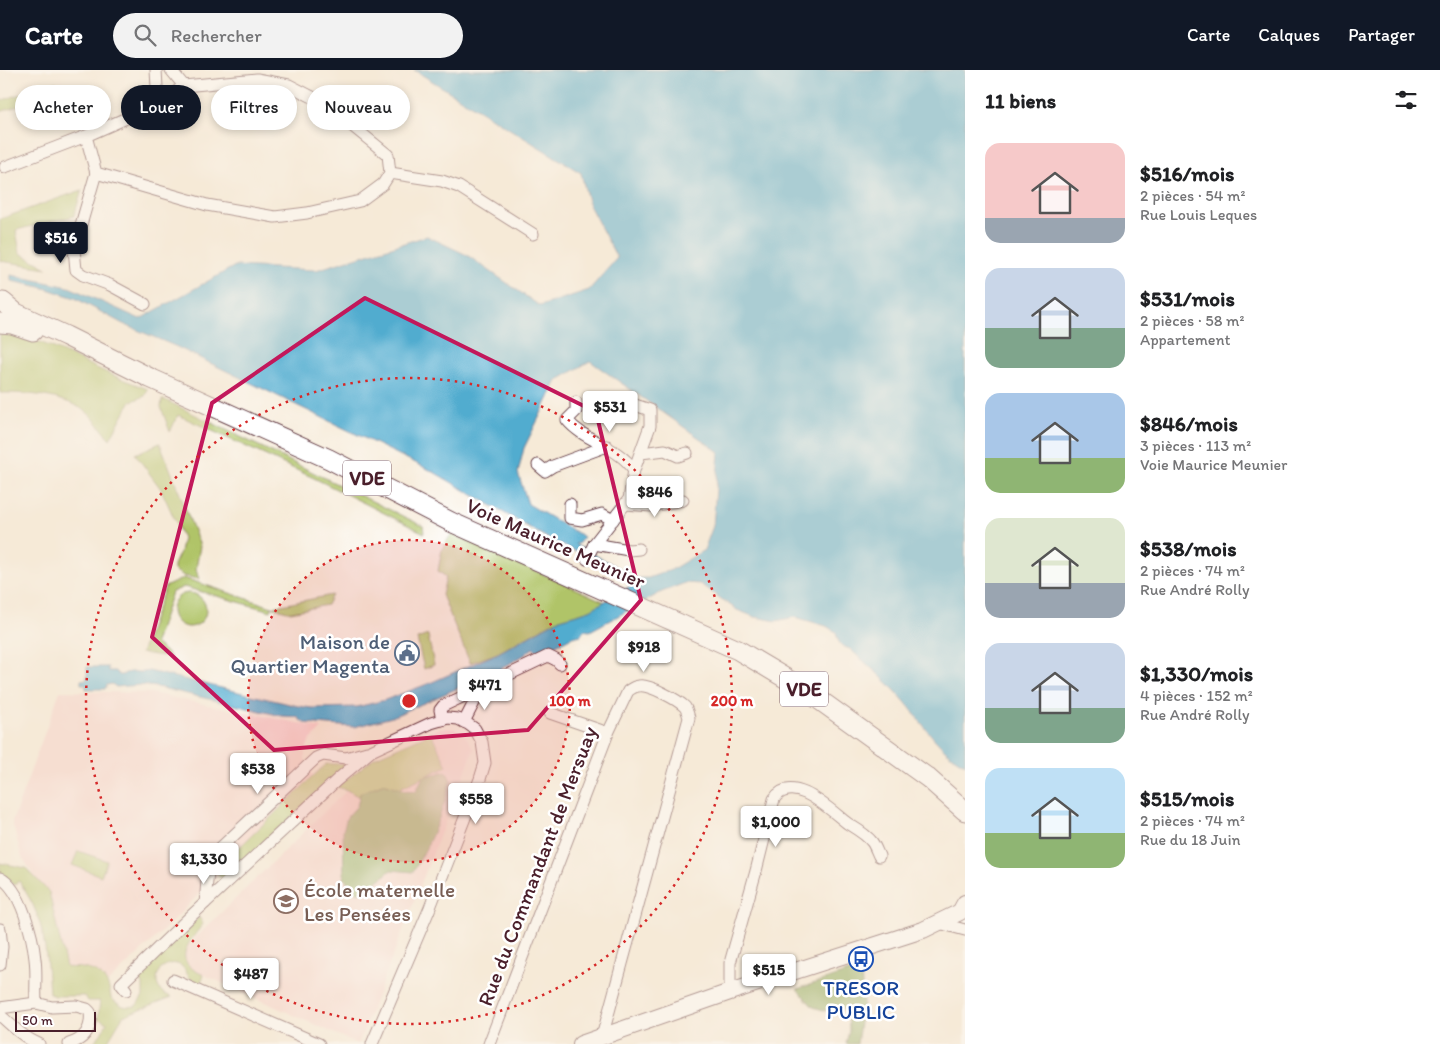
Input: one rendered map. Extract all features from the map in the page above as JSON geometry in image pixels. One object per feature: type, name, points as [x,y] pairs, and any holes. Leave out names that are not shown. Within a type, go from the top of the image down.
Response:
[{"type":"main road","name":"Voie Maurice Meunier","points":[[1,302],[16,313],[150,378],[329,459],[451,522],[738,650],[807,691],[928,778],[965,811]]},
{"type":"main road","name":"Voie Maurice Meunier","points":[[0,323],[12,324],[39,333],[150,378]]},
{"type":"main road","name":"Voie Maurice Meunier","points":[[928,778],[965,799]]},
{"type":"main road","points":[[942,922],[954,902],[965,890]]},
{"type":"main road","points":[[581,1044],[730,992],[914,933],[942,922],[960,912],[965,904]]},
{"type":"street","points":[[156,70],[157,85]]},
{"type":"street","points":[[171,70],[183,85]]},
{"type":"street","points":[[96,174],[207,205],[275,217],[307,213],[360,201],[383,184],[390,173],[388,155],[324,103],[289,85],[257,75],[191,85]]},
{"type":"street","points":[[5,167],[121,120]]},
{"type":"street","points":[[86,136],[96,174],[74,249],[76,270],[146,304]]},
{"type":"street","points":[[390,173],[442,181],[459,187],[532,234]]},
{"type":"street","points":[[576,402],[576,411],[567,420],[574,429],[607,446],[628,461],[634,470]]},
{"type":"street","points":[[587,559],[594,544],[629,499],[634,470],[650,426],[650,410],[626,402]]},
{"type":"street","points":[[538,466],[545,472],[553,466],[607,446]]},
{"type":"street","points":[[641,453],[665,450],[678,456],[687,453]]},
{"type":"street","points":[[626,504],[651,506],[683,500]]},
{"type":"street","points":[[570,504],[570,518],[582,520],[602,514],[613,520]]},
{"type":"street","points":[[594,544],[629,550],[639,548]]},
{"type":"street","points":[[442,720],[440,710],[443,706],[482,687],[548,656],[560,664]]},
{"type":"street","name":"Rue du Commandant de Mersuay","points":[[488,1044],[608,733],[628,691],[640,685],[679,702],[686,709],[689,718],[602,1037]]},
{"type":"street","points":[[464,722],[482,687]]},
{"type":"street","points":[[550,713],[608,733]]},
{"type":"street","points":[[205,904],[209,866],[215,853],[316,758],[323,755],[346,758],[372,751],[432,723],[448,718],[458,719],[474,729],[482,742],[485,763],[483,771],[429,910],[372,1044]]},
{"type":"street","points":[[126,990],[121,984],[167,938],[337,780],[372,751]]},
{"type":"street","points":[[730,992],[730,963],[756,872],[774,799],[778,793],[789,789],[799,791],[816,799],[872,842],[879,856]]},
{"type":"street","points":[[215,853],[215,879],[219,884],[228,882]]},
{"type":"street","points":[[0,878],[10,886],[29,927],[35,960],[36,1003]]},
{"type":"street","points":[[942,922],[965,930]]},
{"type":"street","points":[[0,929],[2,942],[0,964]]},
{"type":"street","points":[[173,980],[319,1044]]},
{"type":"street","points":[[0,1008],[36,1003],[52,1007],[76,1006],[87,1009],[90,1012],[91,1019],[89,1031],[78,1041],[69,1044]]},
{"type":"street","points":[[0,1015],[39,1044]]},
{"type":"highlighted area","points":[[365,298],[596,412],[641,600],[528,730],[274,750],[152,637],[212,403]]},
{"type":"shaded area","points":[[60,691],[150,693],[322,728],[309,742],[305,752],[305,758],[313,775],[311,789],[208,885],[163,931],[102,988],[66,975],[47,895],[22,857],[12,822]]},
{"type":"shaded area","points":[[441,728],[455,729],[466,737],[474,749],[358,1044],[191,969],[184,958],[186,947],[347,790],[374,758]]},
{"type":"green space","points":[[15,96],[15,107],[0,112],[0,101]]},
{"type":"green space","points":[[82,190],[74,216],[16,230],[20,253],[47,268],[0,261],[0,219]]},
{"type":"green space","points":[[0,334],[12,334],[38,341],[112,375],[148,389],[145,396],[130,402],[110,439],[91,416],[74,405],[44,396],[0,393]]},
{"type":"green space","points":[[162,400],[423,526],[424,533],[316,479],[178,415],[170,432],[161,407]]},
{"type":"green space","points":[[160,443],[200,546],[196,569],[199,579],[184,576],[174,570],[183,538],[161,489],[135,454]]},
{"type":"green space","points":[[452,533],[605,602],[590,610],[557,620],[498,653],[470,663],[442,595],[446,577],[438,571],[442,549]]},
{"type":"green space","points":[[184,578],[272,607],[271,611],[184,587],[172,592],[155,643],[171,657],[141,653],[165,587]]},
{"type":"green space","points":[[189,593],[201,598],[206,610],[201,622],[189,627],[177,622],[172,610],[177,598]]},
{"type":"green space","points":[[332,595],[327,605],[291,612],[272,607]]},
{"type":"green space","points":[[428,635],[434,665],[424,669],[417,639]]},
{"type":"green space","points":[[431,733],[447,766],[402,787],[401,794],[380,809],[347,790],[337,787],[374,758]]},
{"type":"green space","points":[[326,764],[344,764],[344,767],[229,877],[220,877],[217,872],[219,867]]},
{"type":"green space","points":[[446,771],[451,780],[444,804],[431,838],[413,872],[391,870],[367,890],[357,893],[344,878],[343,831],[347,817],[357,806],[360,793],[384,783],[404,790],[416,791],[423,777]]},
{"type":"green space","points":[[78,851],[107,861],[101,876],[72,865]]},
{"type":"green space","points":[[0,863],[26,868],[49,892],[66,967],[89,969],[99,974],[106,981],[111,998],[120,1005],[136,1006],[143,996],[143,984],[138,975],[199,917],[203,924],[188,946],[185,958],[194,970],[204,975],[200,984],[191,979],[180,965],[166,965],[159,972],[157,982],[162,992],[172,997],[123,1016],[106,1044],[92,1044],[101,1034],[107,1023],[98,1018],[100,1001],[88,1001],[85,996],[55,996],[49,994],[45,948],[37,915],[19,881],[14,885],[0,874]]},
{"type":"green space","points":[[861,968],[863,1003],[857,1044],[846,1044],[849,1030],[847,1005],[837,1014],[813,1007],[797,989]]},
{"type":"water","points":[[414,70],[965,70],[965,764],[937,742],[887,682],[850,649],[840,644],[836,632],[826,626],[795,617],[776,621],[755,617],[737,610],[700,584],[685,583],[662,592],[590,631],[584,630],[581,635],[537,651],[533,648],[499,670],[392,717],[354,727],[304,723],[297,717],[282,716],[157,687],[140,685],[116,687],[112,684],[107,685],[105,689],[86,689],[86,684],[81,684],[81,680],[87,679],[87,667],[108,667],[108,671],[115,671],[119,675],[128,672],[149,671],[298,706],[312,708],[357,707],[385,700],[430,683],[498,653],[557,620],[590,610],[637,582],[634,578],[623,572],[591,558],[593,554],[638,578],[648,578],[671,570],[704,550],[713,526],[719,452],[590,361],[557,381],[524,448],[518,473],[528,504],[584,537],[578,544],[575,544],[586,548],[588,551],[584,555],[549,539],[432,471],[177,347],[123,324],[75,298],[41,287],[11,281],[11,275],[69,287],[140,319],[235,266],[316,270],[427,236],[467,255],[540,306],[589,290],[617,258],[589,205],[581,173]]},
{"type":"place","name":"Maison de Quartier Magenta","points":[[407,653]]},
{"type":"place","name":"École maternelle Les Pensées","points":[[286,901]]},
{"type":"place","name":"TRESOR PUBLIC","points":[[861,959]]}]
